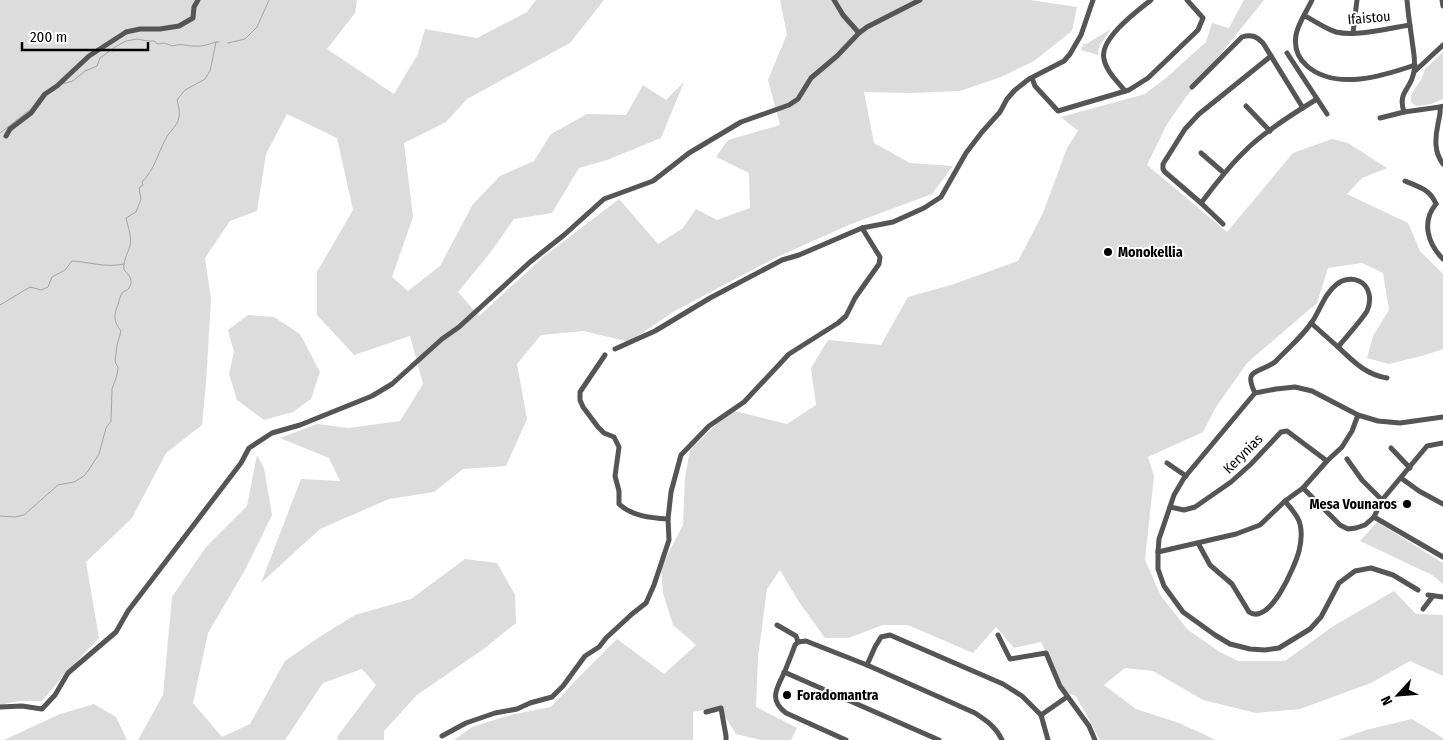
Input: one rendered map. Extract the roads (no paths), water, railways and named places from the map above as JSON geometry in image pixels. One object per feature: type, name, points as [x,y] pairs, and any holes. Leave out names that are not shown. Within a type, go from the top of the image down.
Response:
[{"type":"street","points":[[6,136],[10,129],[31,112],[45,94],[57,86],[94,52],[126,32],[179,26],[193,18],[194,7],[198,0]]},
{"type":"street","points":[[834,0],[843,15],[859,33]]},
{"type":"street","points":[[0,707],[22,706],[42,709],[55,695],[68,674],[116,632],[128,611],[241,463],[249,448],[272,433],[300,425],[372,396],[392,384],[442,338],[459,328],[530,262],[604,200],[653,181],[689,153],[741,122],[789,105],[798,99],[811,78],[837,56],[859,33],[872,24],[920,0]]},
{"type":"street","points":[[615,349],[655,331],[710,298],[782,260],[862,228],[894,222],[941,198],[966,153],[1000,112],[1007,99],[1015,90],[1032,78],[1064,61],[1070,54],[1081,35],[1093,0]]},
{"type":"street","points":[[1125,92],[1103,58],[1104,48],[1116,30],[1130,16],[1151,0]]},
{"type":"street","points":[[1032,78],[1035,86],[1058,111],[1125,92],[1148,78],[1198,30],[1203,18],[1187,0]]},
{"type":"street","points":[[1312,0],[1299,25],[1295,44],[1300,60],[1309,68],[1325,77],[1338,80],[1355,79],[1415,68],[1443,45]]},
{"type":"street","points":[[1353,33],[1357,0]]},
{"type":"street","points":[[1404,112],[1402,97],[1413,78],[1415,68],[1407,0]]},
{"type":"street","points":[[1442,0],[1443,6]]},
{"type":"street","name":"Ifaistou","points":[[1305,16],[1336,32],[1353,33],[1410,25]]},
{"type":"street","points":[[1192,87],[1242,37],[1248,35],[1256,37],[1263,43],[1302,108]]},
{"type":"street","points":[[1287,53],[1327,114]]},
{"type":"street","points":[[1223,224],[1162,169],[1163,164],[1186,129],[1199,114],[1271,56]]},
{"type":"street","points":[[1293,63],[1300,60]]},
{"type":"street","points":[[1201,203],[1244,150],[1317,99]]},
{"type":"street","points":[[1246,106],[1270,131]]},
{"type":"street","points":[[1380,118],[1441,106],[1436,150],[1443,164]]},
{"type":"street","points":[[1201,153],[1224,173]]},
{"type":"street","points":[[1405,181],[1428,191],[1436,204]]},
{"type":"street","points":[[1436,204],[1443,205]]},
{"type":"street","points":[[1436,204],[1430,211],[1428,223],[1429,238],[1435,251],[1443,259]]},
{"type":"street","points":[[442,736],[466,723],[496,713],[517,710],[530,703],[552,697],[563,686],[585,656],[598,647],[646,603],[670,540],[668,520],[671,492],[681,456],[709,426],[744,402],[790,354],[846,316],[855,298],[879,264],[880,257],[862,228]]},
{"type":"street","points":[[1255,394],[1250,383],[1252,374],[1275,362],[1311,323],[1337,284],[1346,279],[1355,279],[1364,284],[1369,292],[1370,301],[1367,310],[1338,347]]},
{"type":"street","points":[[1311,323],[1364,370],[1378,377],[1387,378]]},
{"type":"street","points":[[605,355],[580,392],[580,400],[598,427],[604,433],[614,437],[619,447],[615,476],[619,491],[619,504],[644,517],[668,520]]},
{"type":"street","points":[[1418,590],[1393,575],[1378,570],[1371,568],[1355,571],[1339,583],[1321,617],[1310,629],[1279,648],[1265,650],[1250,649],[1230,644],[1183,612],[1164,586],[1158,569],[1159,539],[1174,495],[1186,476],[1255,394],[1294,387],[1312,391],[1358,415],[1378,421],[1400,423],[1443,416]]},
{"type":"street","points":[[1158,552],[1260,526],[1285,501],[1303,488],[1327,461],[1342,448],[1352,431],[1358,415]]},
{"type":"street","name":"Kerynias","points":[[1170,507],[1184,510],[1194,507],[1231,482],[1284,431],[1287,431],[1327,461]]},
{"type":"street","points":[[1303,488],[1340,525],[1348,529],[1356,528],[1374,517],[1382,500],[1427,446],[1443,442]]},
{"type":"street","points":[[1391,448],[1410,468]]},
{"type":"street","points":[[1347,459],[1362,480],[1382,500]]},
{"type":"street","points":[[1167,463],[1186,476]]},
{"type":"street","points":[[1401,478],[1419,491],[1443,504]]},
{"type":"street","points":[[1198,543],[1210,565],[1232,584],[1249,612],[1252,615],[1262,613],[1276,600],[1284,588],[1298,552],[1301,535],[1300,523],[1285,501]]},
{"type":"street","points":[[1374,517],[1443,557]]},
{"type":"street","points":[[1423,610],[1430,595],[1443,597]]},
{"type":"street","points":[[777,625],[796,636],[798,642],[776,690],[775,699],[779,708],[846,740]]},
{"type":"street","points":[[867,666],[881,637],[890,635],[1003,684],[1022,696],[1040,715],[1048,740]]},
{"type":"street","points":[[998,635],[1010,659],[1046,653],[1067,697],[1089,726],[1095,740]]},
{"type":"street","points":[[798,642],[806,641],[976,713],[990,723],[1002,740]]},
{"type":"street","points":[[784,672],[925,737],[939,740]]},
{"type":"street","points":[[1040,715],[1067,697]]},
{"type":"street","points":[[706,712],[721,708],[726,740]]},
{"type":"waterway","points":[[228,43],[245,39],[257,27],[269,0]]},
{"type":"waterway","points":[[62,84],[73,81],[85,71],[97,66],[100,58],[126,41],[137,39],[173,46],[200,46],[216,42]]},
{"type":"waterway","points":[[0,516],[15,517],[24,515],[58,485],[74,482],[84,476],[99,454],[106,428],[111,421],[112,389],[118,367],[115,362],[121,331],[116,322],[115,312],[121,294],[128,289],[131,283],[129,276],[124,270],[130,246],[130,232],[126,218],[136,212],[141,199],[139,188],[143,185],[142,182],[150,172],[166,138],[176,125],[179,117],[177,100],[185,90],[205,79],[210,71],[216,42],[219,42]]},
{"type":"waterway","points":[[0,133],[31,109],[43,93]]},
{"type":"waterway","points":[[0,305],[30,287],[41,290],[48,287],[52,277],[65,270],[72,261],[104,265],[124,264]]},
{"type":"place","name":"Monokellia","points":[[1108,252]]},
{"type":"place","name":"Mesa Vounaros","points":[[1407,504]]},
{"type":"place","name":"Foradomantra","points":[[787,695]]}]
